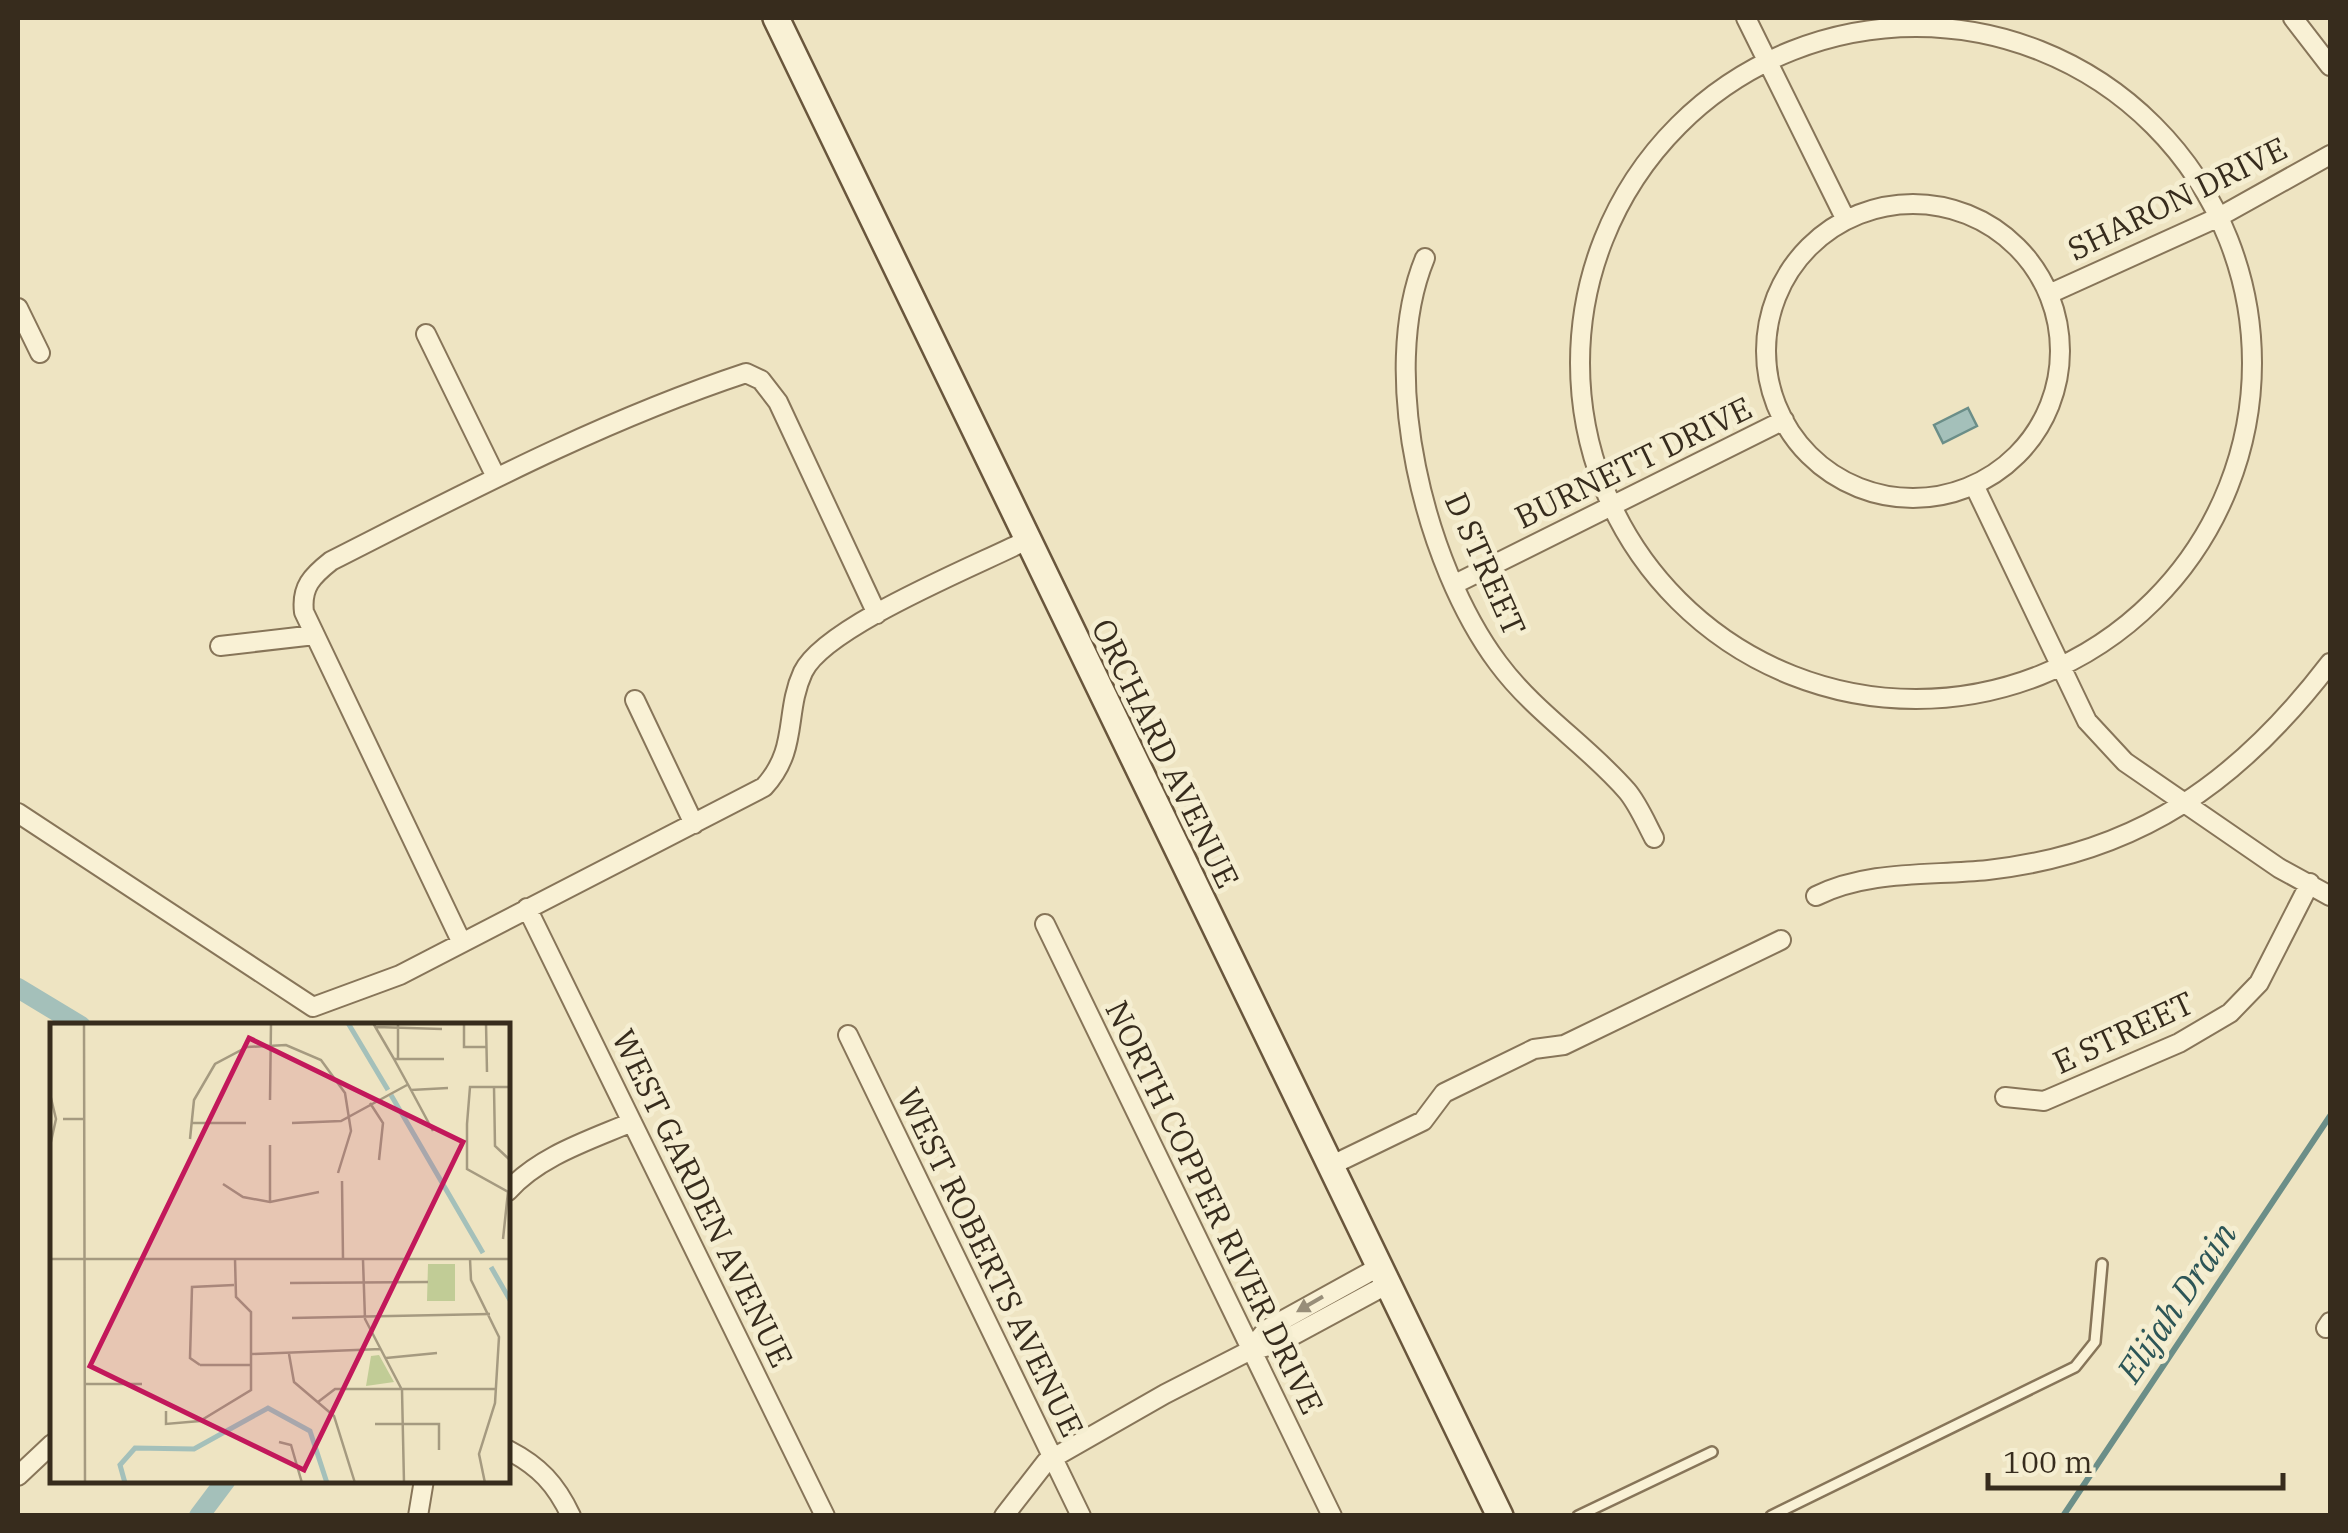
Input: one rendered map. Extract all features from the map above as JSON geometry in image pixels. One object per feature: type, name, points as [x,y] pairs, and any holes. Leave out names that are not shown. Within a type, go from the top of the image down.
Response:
[{"type":"street","name":"ORCHARD AVENUE","points":[[776,18],[1500,1516]]},
{"type":"street","points":[[1746,18],[1846,220]]},
{"type":"street","points":[[2293,18],[2330,66]]},
{"type":"street","points":[[1886,28],[1974,31],[2025,44],[2074,66],[2119,94],[2158,130],[2192,171],[2219,217],[2240,272],[2251,330],[2252,389],[2242,447],[2230,484],[2194,554],[2157,600],[2112,638],[2062,668],[1999,690],[1934,700],[1867,697],[1803,680],[1743,652],[1690,612],[1645,563],[1612,506],[1587,435],[1579,361],[1588,287],[1612,217],[1652,153],[1704,100],[1766,60],[1816,40],[1886,28]]},
{"type":"street","name":"SHARON DRIVE","points":[[2049,294],[2219,217],[2330,155]]},
{"type":"street","points":[[1897,204],[1959,211],[2013,243],[2049,294],[2060,356],[2053,397],[2022,451],[1974,485],[1930,498],[1868,491],[1814,459],[1784,420],[1767,367],[1774,305],[1805,251],[1846,220],[1897,204]]},
{"type":"street","name":"D STREET","points":[[1426,258],[1416,282],[1408,333],[1406,413],[1420,490],[1455,584],[1473,625],[1498,663],[1542,715],[1629,792],[1654,838]]},
{"type":"street","points":[[18,308],[40,353]]},
{"type":"street","points":[[426,334],[496,477]]},
{"type":"street","points":[[461,941],[315,635],[302,596],[311,576],[331,561],[496,477],[654,404],[746,373],[761,380],[778,402],[877,614]]},
{"type":"street","name":"BURNETT DRIVE","points":[[1455,584],[1784,420]]},
{"type":"street","points":[[1974,485],[2087,722],[2125,762],[2279,868],[2330,896]]},
{"type":"street","points":[[18,813],[313,1007],[400,975],[764,787],[785,760],[802,675],[814,656],[877,614],[1028,540]]},
{"type":"street","points":[[220,646],[315,635]]},
{"type":"street","points":[[1816,896],[1848,880],[2046,862],[2098,848],[2183,802],[2260,748],[2330,664]]},
{"type":"street","points":[[636,700],[694,824]]},
{"type":"street","name":"E STREET","points":[[2005,1097],[2044,1101],[2179,1043],[2230,1014],[2259,983],[2310,883]]},
{"type":"street","name":"WEST GARDEN AVENUE","points":[[528,908],[825,1516]]},
{"type":"street","name":"NORTH COPPER RIVER DRIVE","points":[[1045,924],[1332,1516]]},
{"type":"street","points":[[1330,1166],[1422,1122],[1444,1093],[1534,1049],[1564,1046],[1781,940]]},
{"type":"street","name":"WEST ROBERTS AVENUE","points":[[848,1035],[1081,1516]]},
{"type":"street","points":[[510,1189],[520,1177],[554,1156],[632,1122]]},
{"type":"street","points":[[1004,1516],[1023,1488],[1053,1458],[1249,1351],[1267,1329],[1383,1276]]},
{"type":"street","points":[[18,1476],[50,1446]]},
{"type":"street","points":[[510,1451],[531,1462],[557,1487],[571,1516]]},
{"type":"street","points":[[418,1516],[424,1483]]},
{"type":"lane","points":[[1772,1516],[2075,1367],[2095,1342],[2102,1264]]},
{"type":"lane","points":[[1578,1516],[1712,1452]]},
{"type":"water","points":[[1968,408],[1977,426],[1943,443],[1934,425]]},
{"type":"waterway","points":[[18,988],[76,1023]]},
{"type":"waterway","name":"Elijah Drain","points":[[2063,1516],[2330,1116]]},
{"type":"waterway","points":[[199,1516],[224,1483]]}]
